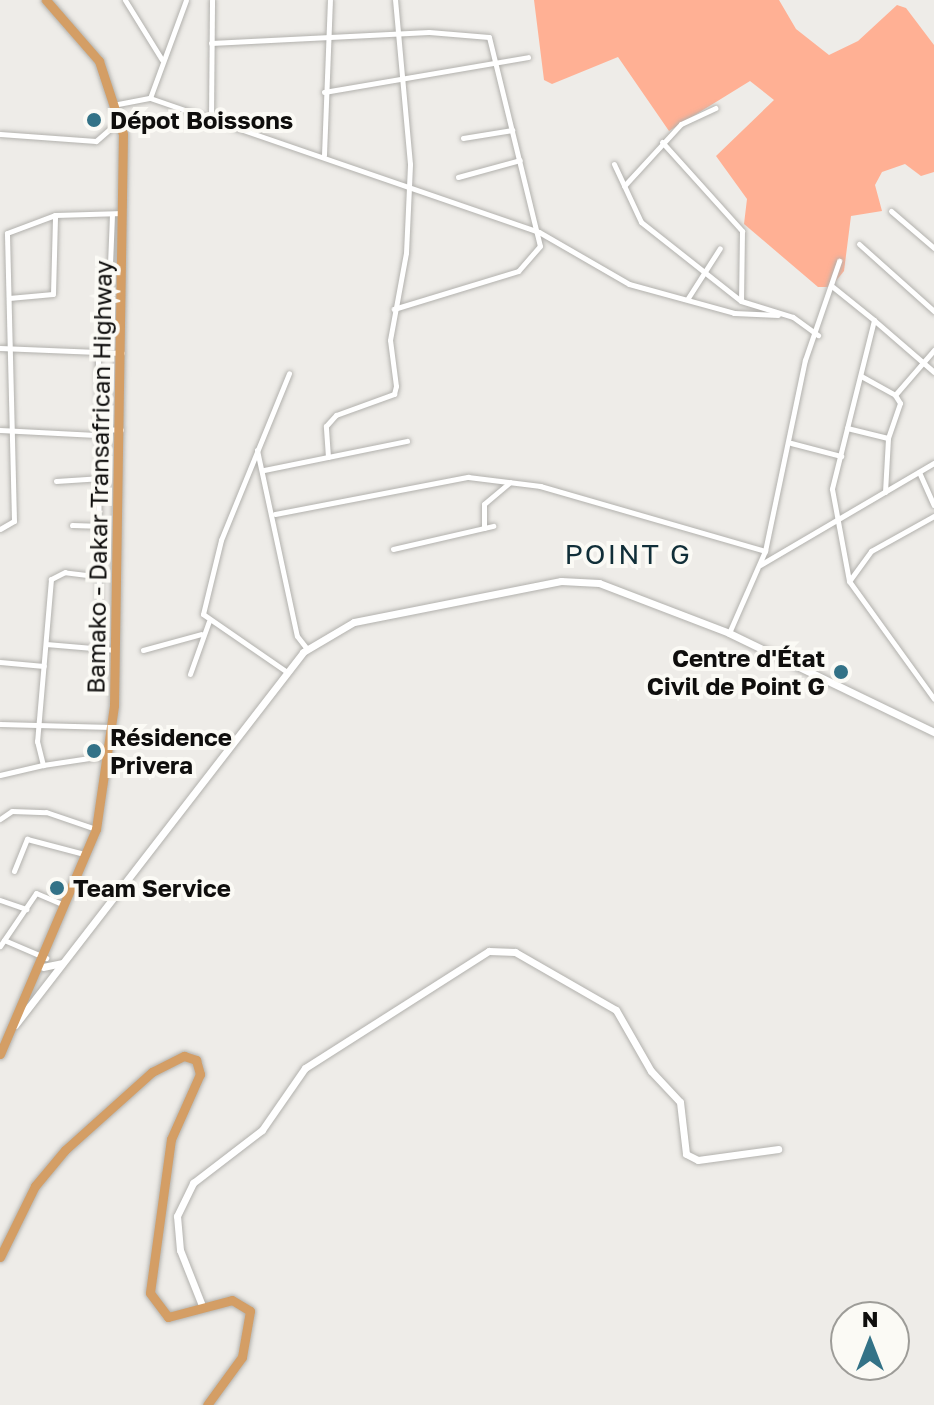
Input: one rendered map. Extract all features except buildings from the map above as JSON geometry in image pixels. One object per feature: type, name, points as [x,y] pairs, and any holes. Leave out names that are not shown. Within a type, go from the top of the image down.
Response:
[{"type":"highway","name":"Bamako - Dakar Transafrican Highway","points":[[0,1054],[44,963],[96,829],[110,755],[116,650],[123,353],[121,119],[118,104],[89,46],[46,0]]},
{"type":"highway","points":[[0,1257],[35,1186],[65,1150],[145,1077],[192,1057],[200,1074],[171,1139],[150,1293],[168,1317],[232,1300],[253,1317],[242,1357],[207,1405]]},
{"type":"street","points":[[125,0],[162,60]]},
{"type":"street","points":[[150,98],[186,0]]},
{"type":"street","points":[[211,118],[212,0]]},
{"type":"street","points":[[324,155],[324,92],[330,0]]},
{"type":"street","points":[[328,457],[326,426],[336,415],[394,394],[394,309],[406,253],[407,185],[395,0]]},
{"type":"street","points":[[211,43],[486,34],[539,232],[534,259],[518,271],[394,309]]},
{"type":"street","points":[[324,92],[528,57]]},
{"type":"street","points":[[118,104],[150,98],[324,155],[539,232],[629,284],[734,313],[778,315]]},
{"type":"street","points":[[624,186],[662,142],[715,108]]},
{"type":"street","points":[[0,134],[96,141],[121,119]]},
{"type":"street","points":[[463,138],[512,130]]},
{"type":"street","points":[[662,142],[742,231],[741,301]]},
{"type":"street","points":[[458,177],[520,160]]},
{"type":"street","points":[[614,164],[641,222],[741,301],[818,335]]},
{"type":"street","points":[[891,211],[934,248]]},
{"type":"street","points":[[0,529],[14,526],[7,233],[55,215],[124,213]]},
{"type":"street","points":[[99,647],[104,526],[96,432],[98,352],[108,314],[112,214]]},
{"type":"street","points":[[9,298],[53,294],[55,215]]},
{"type":"street","points":[[859,244],[934,311]]},
{"type":"street","points":[[688,298],[720,248]]},
{"type":"street","points":[[729,633],[765,551],[791,443],[805,360],[818,335],[839,261]]},
{"type":"street","points":[[833,287],[934,372]]},
{"type":"street","points":[[874,320],[832,489],[849,581],[934,699]]},
{"type":"street","points":[[0,348],[123,353]]},
{"type":"street","points":[[895,395],[934,350]]},
{"type":"street","points":[[287,672],[209,621],[204,602],[221,540],[289,373]]},
{"type":"street","points":[[861,376],[895,395],[900,407],[888,438],[885,492]]},
{"type":"street","points":[[847,428],[888,438]]},
{"type":"street","points":[[0,430],[122,430]]},
{"type":"street","points":[[264,470],[407,441]]},
{"type":"street","points":[[791,443],[841,456]]},
{"type":"street","points":[[257,449],[275,514],[297,636],[307,649]]},
{"type":"street","points":[[760,565],[839,525],[885,492],[934,463]]},
{"type":"street","points":[[919,472],[934,505]]},
{"type":"street","points":[[275,514],[468,477],[510,482],[765,551]]},
{"type":"street","points":[[56,481],[102,478]]},
{"type":"street","points":[[484,528],[484,504],[510,482]]},
{"type":"street","points":[[849,581],[871,551],[934,516]]},
{"type":"street","points":[[72,525],[104,526]]},
{"type":"street","points":[[393,549],[493,526]]},
{"type":"street","points":[[43,765],[38,722],[54,573],[103,577]]},
{"type":"street","points":[[15,1025],[287,672],[307,649],[354,622],[561,581],[628,589],[729,633],[934,732]]},
{"type":"street","points":[[190,674],[201,634],[209,621]]},
{"type":"street","points":[[143,650],[201,634]]},
{"type":"street","points":[[46,644],[116,650]]},
{"type":"street","points":[[0,662],[44,666]]},
{"type":"street","points":[[0,724],[38,722],[112,727]]},
{"type":"street","points":[[0,775],[110,755]]},
{"type":"street","points":[[0,819],[12,811],[46,812],[96,829]]},
{"type":"street","points":[[14,871],[27,839],[85,855]]},
{"type":"street","points":[[67,907],[36,893],[2,943],[44,963],[73,953]]},
{"type":"street","points":[[0,900],[26,909]]},
{"type":"street","points":[[203,1308],[178,1227],[193,1183],[262,1130],[305,1068],[489,951],[515,952],[616,1010],[651,1071],[680,1102],[686,1154],[698,1160],[778,1149]]},
{"type":"shaded area","points":[[534,0],[779,0],[796,29],[829,55],[858,41],[897,5],[906,8],[934,45],[934,172],[921,176],[905,164],[882,172],[875,185],[882,211],[851,216],[844,271],[831,287],[818,287],[744,224],[747,199],[716,156],[774,100],[750,81],[669,131],[618,57],[552,84],[544,80]]},
{"type":"place","name":"Dépot Boissons","points":[[94,120]]},
{"type":"place","name":"Centre d'État Civil de Point G","points":[[841,672]]},
{"type":"place","name":"Résidence Privera","points":[[94,751]]},
{"type":"place","name":"Team Service","points":[[57,888]]},
{"type":"district","name":"POINT G","points":[[628,554]]}]
